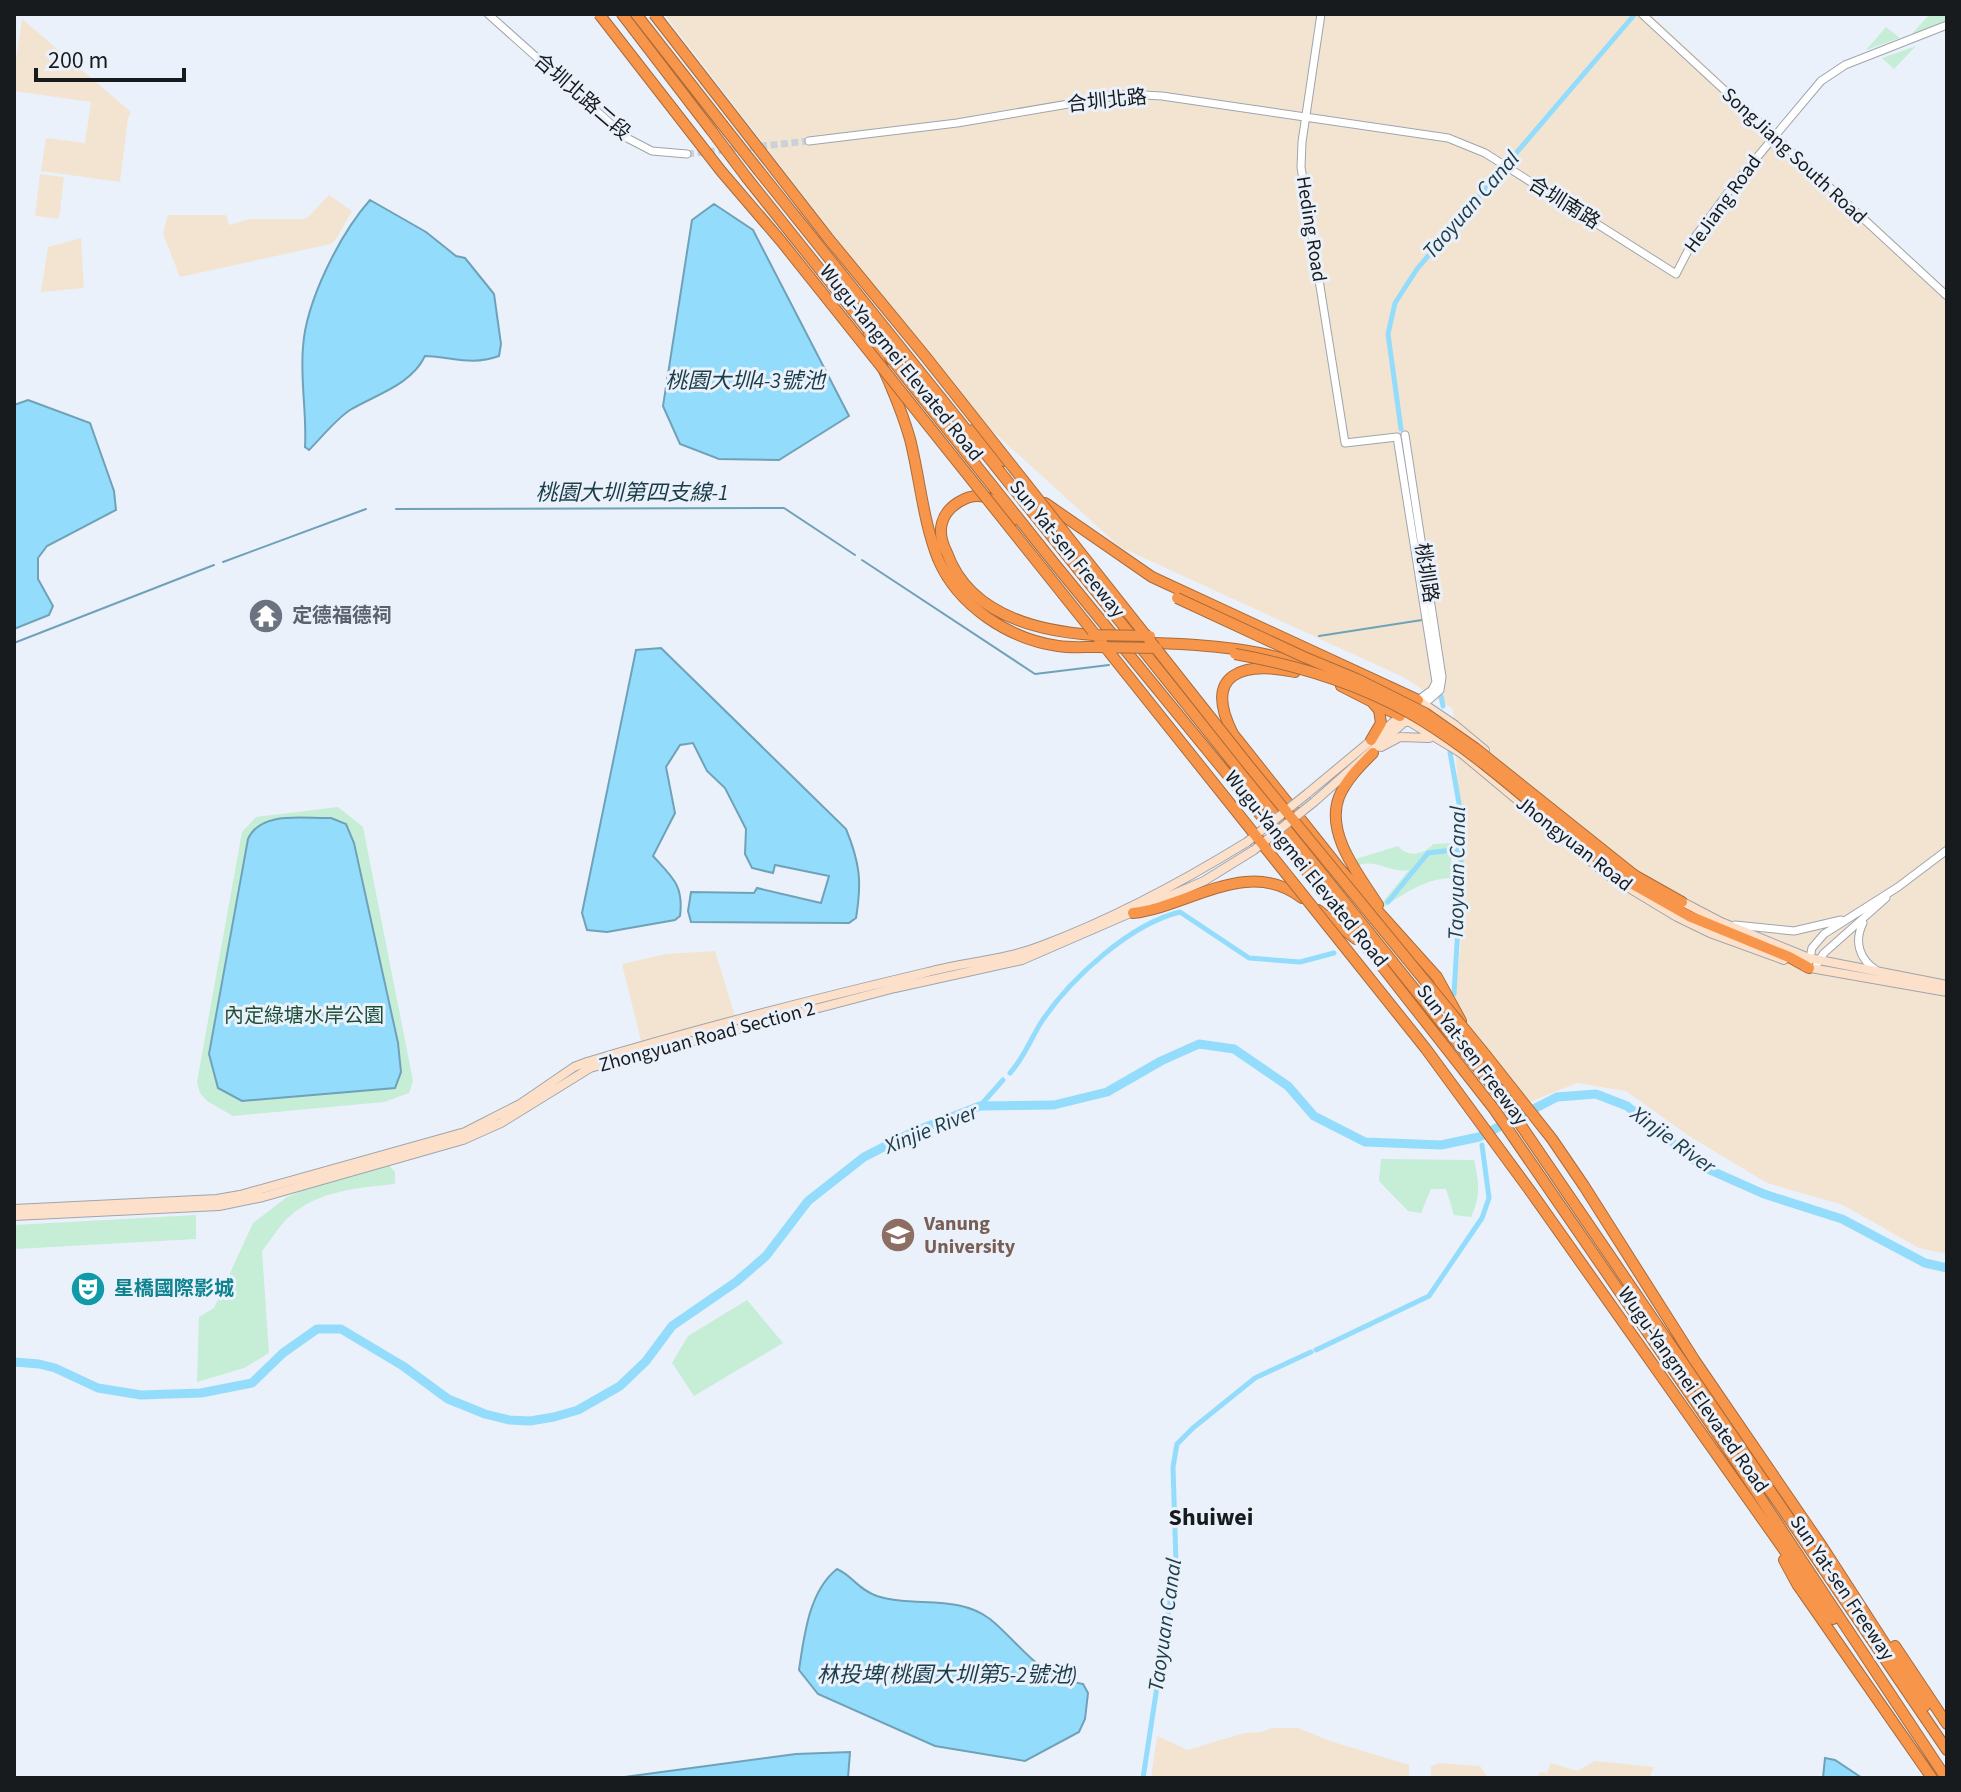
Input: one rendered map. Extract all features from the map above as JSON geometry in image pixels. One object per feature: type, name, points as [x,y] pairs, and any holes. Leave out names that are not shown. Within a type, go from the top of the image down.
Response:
[{"type":"highway","name":"Wugu-Yangmei Elevated Road","points":[[599,14],[721,171],[781,241],[1426,1049],[1531,1192],[1945,1778]]},
{"type":"highway","name":"Sun Yat-sen Freeway","points":[[622,14],[747,178],[1054,563],[1369,949],[1494,1109],[1736,1461],[1945,1778]]},
{"type":"highway","name":"Sun Yat-sen Freeway","points":[[636,14],[1505,1102],[1947,1750]]},
{"type":"highway","name":"Wugu-Yangmei Elevated Road","points":[[654,14],[828,238],[1249,766],[1552,1139],[1695,1361],[1823,1548],[1947,1742]]},
{"type":"highway","points":[[858,317],[878,357],[909,437],[925,514],[939,560],[976,602],[996,616],[1030,631],[1066,640],[1213,645],[1280,656],[1417,706]]},
{"type":"highway","points":[[935,392],[1045,503],[1129,570],[1177,598],[1425,713],[1475,748],[1662,903],[1700,922],[1813,964]]},
{"type":"highway","points":[[1054,563],[987,497],[975,496],[950,508],[941,524],[950,564],[991,608],[1026,625],[1095,641]]},
{"type":"highway","points":[[1045,503],[1152,577],[1335,663],[1417,706]]},
{"type":"highway","points":[[1155,643],[1244,643],[1335,663]]},
{"type":"highway","points":[[1155,643],[1272,661],[1337,679],[1422,720],[1631,878],[1682,902]]},
{"type":"highway","points":[[1280,656],[1403,718]]},
{"type":"highway","points":[[1327,681],[1263,666],[1243,670],[1229,680],[1225,688],[1223,708],[1226,719],[1233,734],[1341,870],[1437,977],[1505,1102]]},
{"type":"highway","points":[[1361,695],[1374,704],[1381,717],[1379,729],[1371,740]]},
{"type":"highway","points":[[1373,753],[1338,799],[1336,825],[1342,845],[1391,926]]},
{"type":"highway","points":[[1133,913],[1146,912],[1219,886],[1254,882],[1291,889],[1369,949]]},
{"type":"highway","points":[[1767,1526],[1797,1584],[1932,1778]]},
{"type":"highway","points":[[1823,1548],[1877,1619],[1947,1724]]},
{"type":"main road","points":[[1360,759],[1417,706]]},
{"type":"main road","name":"Jhongyuan Road","points":[[1417,706],[1499,762],[1582,832],[1682,902],[1813,964],[1947,985]]},
{"type":"main road","points":[[1371,740],[1403,718]]},
{"type":"main road","name":"Jhongyuan Road","points":[[1403,718],[1461,753],[1576,852],[1629,889],[1677,917],[1710,933],[1813,964],[1947,992]]},
{"type":"main road","points":[[1360,759],[1400,737],[1434,739]]},
{"type":"main road","name":"Zhongyuan Road Section 2","points":[[555,1086],[587,1062],[690,1031],[1041,946],[1168,889],[1247,842],[1371,740]]},
{"type":"main road","name":"Zhongyuan Road Section 2","points":[[14,1216],[219,1206],[246,1201],[465,1132],[590,1068],[880,992],[1022,960],[1204,881],[1254,850],[1314,802],[1360,759]]},
{"type":"main road","name":"Zhongyuan Road Section 2","points":[[14,1209],[217,1199],[388,1157]]},
{"type":"street","name":"合圳北路二段","points":[[488,14],[627,138],[652,151],[687,154]]},
{"type":"street","name":"Heding Road","points":[[1321,14],[1301,167],[1345,443],[1401,436]]},
{"type":"street","name":"SongJiang South Road","points":[[1642,14],[1947,296]]},
{"type":"street","name":"HeJiang Road","points":[[1676,274],[1695,237],[1772,136],[1821,81],[1845,65],[1947,25]]},
{"type":"street","name":"合圳北路","points":[[809,141],[957,123],[1127,94],[1162,96],[1306,118]]},
{"type":"street","name":"合圳南路","points":[[1306,118],[1448,138],[1485,153],[1676,274]]},
{"type":"street","name":"桃圳路","points":[[1401,436],[1436,682],[1417,706]]},
{"type":"street","points":[[1813,964],[1812,948],[1824,934],[1898,887],[1947,850]]},
{"type":"street","points":[[1813,964],[1898,887]]},
{"type":"street","points":[[1865,917],[1858,943],[1867,963],[1882,974]]},
{"type":"street","points":[[1721,922],[1794,931],[1847,919]]},
{"type":"shaded area","points":[[664,14],[1650,14],[1943,286],[1947,283],[1947,1254],[1919,1248],[1843,1205],[1767,1183],[1689,1136],[1626,1091],[1577,1083],[1527,1103],[1454,1010],[1465,899],[1453,709],[1403,677],[1120,547],[964,405]]},
{"type":"shaded area","points":[[22,19],[131,112],[120,182],[41,171],[46,138],[85,143],[91,102],[14,91]]},
{"type":"shaded area","points":[[40,174],[64,177],[59,219],[35,216]]},
{"type":"shaded area","points":[[329,195],[352,211],[331,244],[180,277],[163,234],[168,215],[226,215],[229,225],[250,219],[303,219]]},
{"type":"shaded area","points":[[81,238],[84,288],[41,292],[48,247]]},
{"type":"shaded area","points":[[715,951],[735,1016],[641,1041],[622,964],[666,954]]},
{"type":"shaded area","points":[[1271,1728],[1298,1728],[1409,1765],[1409,1778],[1151,1778],[1157,1736],[1188,1750]]},
{"type":"shaded area","points":[[1595,1761],[1654,1767],[1649,1778],[1531,1778],[1538,1777],[1540,1772],[1547,1773],[1551,1763],[1577,1771]]},
{"type":"shaded area","points":[[1440,1763],[1480,1766],[1488,1778],[1431,1778],[1431,1766]]},
{"type":"green space","points":[[1930,14],[1947,14],[1947,20],[1910,36]]},
{"type":"green space","points":[[1886,27],[1900,38],[1866,50]]},
{"type":"green space","points":[[1916,46],[1894,69],[1882,58]]},
{"type":"green space","name":"內定綠塘水岸公園","points":[[338,807],[363,827],[413,1081],[409,1093],[384,1102],[233,1116],[207,1101],[200,1093],[197,1082],[242,832],[256,817]]},
{"type":"green space","points":[[1452,843],[1451,878],[1424,884],[1384,907],[1381,904],[1409,870],[1359,865],[1356,859],[1398,846],[1416,854],[1433,844]]},
{"type":"green space","points":[[1381,1159],[1474,1160],[1478,1189],[1471,1217],[1454,1215],[1446,1189],[1431,1189],[1421,1213],[1408,1211],[1379,1181]]},
{"type":"green space","points":[[388,1164],[395,1172],[395,1184],[326,1196],[289,1217],[262,1251],[269,1353],[244,1368],[197,1382],[199,1317],[214,1308],[253,1223],[287,1197]]},
{"type":"green space","points":[[196,1215],[196,1239],[15,1249],[14,1225]]},
{"type":"green space","points":[[747,1300],[783,1343],[694,1396],[672,1363],[688,1336]]},
{"type":"water","points":[[370,200],[426,232],[456,256],[465,258],[494,294],[501,344],[499,356],[471,361],[425,356],[402,382],[344,414],[309,450],[305,447],[302,372],[306,329],[326,269],[347,231]]},
{"type":"water","name":"桃園大圳4-3號池","points":[[714,204],[753,230],[849,416],[779,460],[719,459],[680,444],[663,406],[692,220]]},
{"type":"water","points":[[28,400],[90,423],[114,491],[116,510],[47,546],[38,558],[38,579],[53,606],[49,615],[14,629],[14,405]]},
{"type":"water","points":[[661,648],[846,829],[857,863],[859,883],[856,918],[849,923],[691,922],[688,911],[691,892],[754,893],[757,888],[821,903],[829,876],[775,865],[773,873],[752,868],[745,854],[746,829],[725,788],[707,771],[693,743],[680,745],[666,767],[675,813],[653,856],[678,889],[680,916],[675,920],[607,932],[587,930],[582,913],[636,650]]},
{"type":"water","name":"內定綠塘水岸公園","points":[[331,818],[346,824],[354,843],[398,1043],[401,1072],[395,1088],[242,1101],[218,1088],[209,1054],[248,839],[254,830],[273,820]]},
{"type":"water","name":"林投埤(桃園大圳第5-2號池)","points":[[837,1569],[877,1596],[950,1604],[977,1611],[990,1619],[1042,1667],[1054,1675],[1083,1684],[1088,1693],[1085,1719],[1079,1732],[1025,1761],[935,1746],[818,1694],[799,1670],[814,1602],[820,1589]]},
{"type":"water","points":[[850,1752],[848,1778],[617,1778],[796,1754]]},
{"type":"water","points":[[1825,1758],[1835,1760],[1862,1778],[1823,1778]]},
{"type":"waterway","name":"Taoyuan Canal","points":[[1401,429],[1388,334],[1395,303],[1417,269],[1635,14]]},
{"type":"waterway","name":"桃園大圳第四支線-1","points":[[396,509],[784,508],[855,555]]},
{"type":"waterway","name":"桃園大圳第四支線-1","points":[[223,562],[366,509]]},
{"type":"waterway","name":"桃園大圳第四支線-1","points":[[862,560],[1035,674],[1109,665]]},
{"type":"waterway","name":"桃園大圳第四支線-1","points":[[14,643],[214,565]]},
{"type":"waterway","points":[[1319,636],[1422,620]]},
{"type":"waterway","name":"Taoyuan Canal","points":[[1441,696],[1443,706]]},
{"type":"waterway","name":"Taoyuan Canal","points":[[1450,752],[1461,815],[1454,994]]},
{"type":"waterway","points":[[1388,902],[1428,853],[1461,849]]},
{"type":"waterway","points":[[1010,1073],[1054,1004],[1085,971],[1122,940],[1161,918],[1180,912],[1249,958],[1300,962],[1334,953]]},
{"type":"waterway","name":"Xinjie River","points":[[14,1362],[55,1368],[98,1388],[141,1395],[201,1393],[252,1383],[283,1353],[317,1329],[341,1329],[403,1366],[448,1399],[509,1420],[554,1417],[578,1410],[620,1386],[646,1361],[672,1326],[736,1282],[766,1256],[808,1201],[864,1157],[913,1132],[980,1106],[1054,1105],[1107,1092],[1161,1061],[1199,1044],[1234,1049],[1288,1086],[1314,1116],[1365,1142],[1441,1145],[1479,1137],[1557,1097],[1596,1094],[1627,1106],[1703,1167],[1764,1194],[1842,1219],[1925,1263],[1947,1268]]},
{"type":"waterway","points":[[980,1106],[1003,1080]]},
{"type":"waterway","name":"Taoyuan Canal","points":[[1316,1350],[1429,1296],[1482,1218],[1489,1198],[1482,1145]]},
{"type":"waterway","name":"Taoyuan Canal","points":[[1143,1778],[1176,1563],[1173,1467],[1177,1444],[1255,1378],[1311,1352]]},
{"type":"tunnel","points":[[687,154],[809,141]]},
{"type":"place","name":"定德福德祠","points":[[266,616]]},
{"type":"place","name":"Vanung University","points":[[898,1235]]},
{"type":"place","name":"星橋國際影城","points":[[88,1289]]},
{"type":"district","name":"Shuiwei","points":[[1211,1517]]}]
